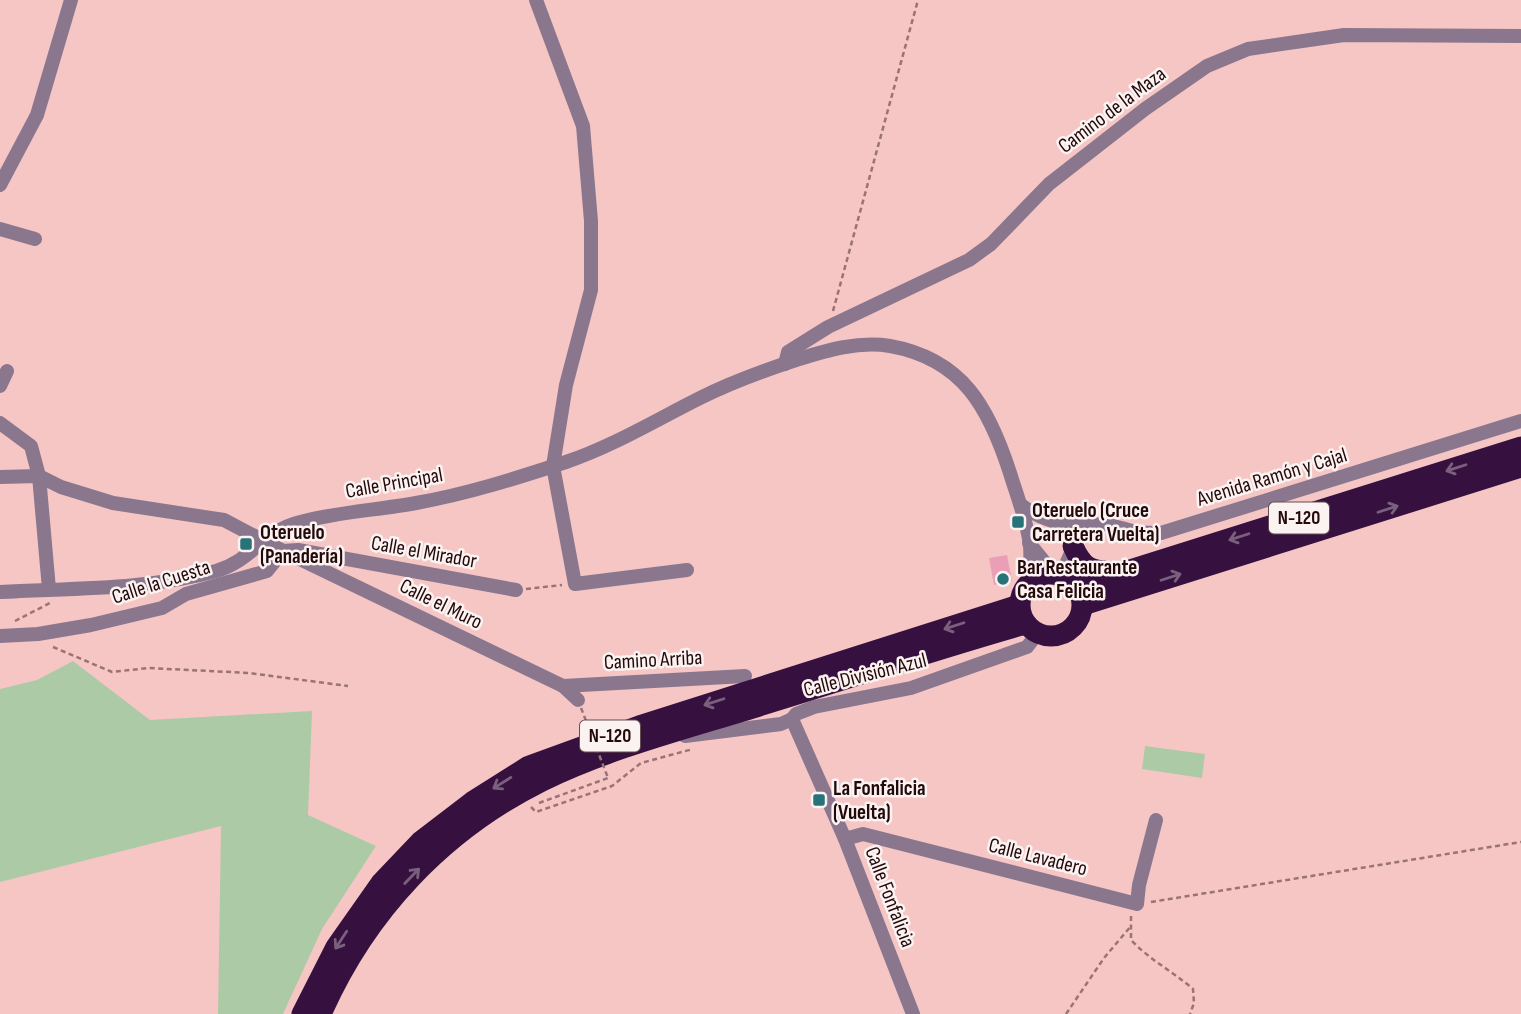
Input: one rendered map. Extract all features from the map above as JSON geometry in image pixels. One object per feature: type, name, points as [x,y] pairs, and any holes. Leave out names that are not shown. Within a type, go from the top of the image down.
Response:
[{"type":"highway","name":"N-120","points":[[1030,582],[1041,575],[1069,585],[1127,572],[1521,447]]},
{"type":"highway","name":"N-120","points":[[1069,585],[1521,467]]},
{"type":"highway","points":[[1073,546],[1087,567],[1098,571],[1127,572]]},
{"type":"highway","points":[[1027,621],[1022,592],[1030,582]]},
{"type":"highway","name":"N-120","points":[[302,1014],[336,947],[382,883],[421,841],[472,802],[529,766],[639,726],[1027,621],[1051,637],[1066,633],[1078,621],[1069,585]]},
{"type":"highway","name":"N-120","points":[[321,1014],[342,970],[385,906],[419,868],[488,812],[543,781],[595,759],[1027,621]]},
{"type":"street","points":[[0,185],[37,116],[71,0]]},
{"type":"street","points":[[536,0],[583,126],[591,221],[591,290],[566,385],[553,466],[575,584],[687,570]]},
{"type":"street","name":"Camino de la Maza","points":[[785,364],[788,352],[828,327],[969,260],[991,244],[1049,184],[1145,109],[1207,66],[1248,49],[1344,35],[1521,36]]},
{"type":"street","points":[[0,229],[35,239]]},
{"type":"street","name":"Calle Principal","points":[[264,539],[279,528],[298,522],[419,502],[553,466],[593,450],[704,396],[785,364],[826,351],[864,344],[891,346],[908,351],[940,365],[969,388],[992,421],[1030,543]]},
{"type":"street","points":[[0,386],[8,371]]},
{"type":"street","name":"Avenida Ramón y Cajal","points":[[1020,504],[1032,514],[1051,522],[1083,527],[1094,523],[1108,523],[1138,532],[1161,533],[1521,421]]},
{"type":"street","points":[[0,423],[31,446],[39,476],[53,594]]},
{"type":"street","points":[[0,477],[39,476],[61,487],[113,503],[224,520],[264,539],[247,557],[215,571],[153,583],[53,594],[0,592]]},
{"type":"street","points":[[1069,585],[1073,546],[1083,527]]},
{"type":"street","name":"Calle el Mirador","points":[[264,539],[283,551],[298,550],[516,590]]},
{"type":"street","points":[[1030,543],[1069,585]]},
{"type":"street","points":[[1030,543],[1030,582]]},
{"type":"street","name":"Calle la Cuesta","points":[[0,636],[38,634],[91,625],[162,608],[186,594],[267,571],[283,551]]},
{"type":"street","name":"Calle el Muro","points":[[283,551],[563,686],[578,700]]},
{"type":"street","name":"Calle División Azul","points":[[653,740],[780,724],[814,707],[931,682],[1027,647],[1027,621]]},
{"type":"street","name":"Camino Arriba","points":[[563,686],[745,676]]},
{"type":"street","name":"Calle Fonfalicia","points":[[792,719],[845,839],[913,1014]]},
{"type":"street","points":[[1136,904],[1156,820]]},
{"type":"street","name":"Calle Lavadero","points":[[845,839],[863,834],[1136,904]]},
{"type":"path","points":[[828,327],[918,0]]},
{"type":"path","points":[[516,590],[575,584]]},
{"type":"path","points":[[11,623],[53,594]]},
{"type":"path","points":[[53,647],[112,672],[148,668],[249,673],[348,686]]},
{"type":"path","points":[[578,700],[608,778],[530,806],[536,812],[612,786],[641,763],[692,750]]},
{"type":"path","points":[[1190,1014],[1194,1003],[1193,989],[1177,975],[1149,959],[1131,940],[1130,917],[1136,904],[1521,842]]},
{"type":"path","points":[[1066,1014],[1104,958],[1131,926]]},
{"type":"green space","points":[[73,661],[150,720],[312,711],[308,815],[376,846],[322,929],[283,1014],[218,1014],[221,826],[0,882],[0,689],[37,680]]},
{"type":"green space","points":[[1145,746],[1205,754],[1202,778],[1142,769]]},
{"type":"building","points":[[1007,555],[1012,581],[994,585],[989,558]]},
{"type":"place","name":"Oteruelo (Cruce Carretera Vuelta)","points":[[1018,522]]},
{"type":"place","name":"Oteruelo (Panadería)","points":[[246,544]]},
{"type":"place","name":"Bar Restaurante Casa Felicia","points":[[1003,579]]},
{"type":"place","name":"La Fonfalicia (Vuelta)","points":[[819,800]]}]
